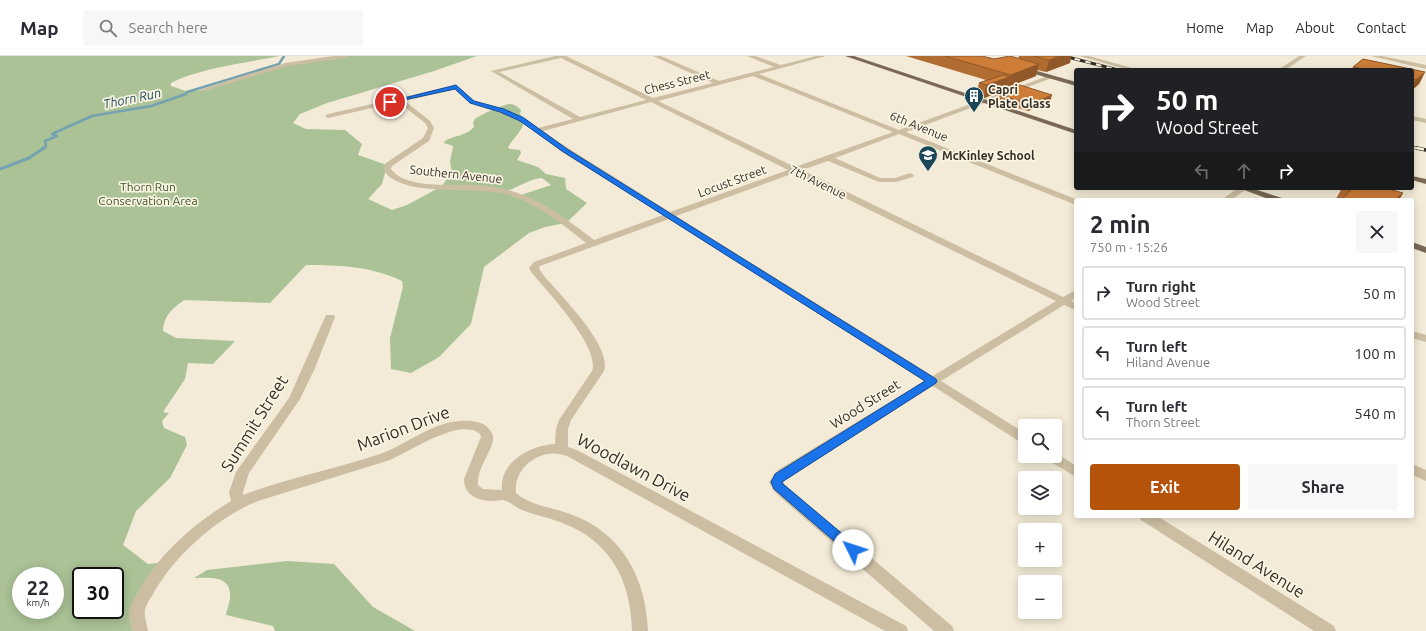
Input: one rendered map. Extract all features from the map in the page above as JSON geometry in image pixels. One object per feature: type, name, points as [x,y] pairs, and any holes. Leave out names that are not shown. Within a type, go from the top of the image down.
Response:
[{"type":"main road","points":[[848,56],[1074,131]]},
{"type":"main road","points":[[1019,68],[1074,83]]},
{"type":"main road","points":[[1414,179],[1426,182]]},
{"type":"main road","points":[[1249,190],[1272,198]]},
{"type":"main road","points":[[1414,246],[1426,250]]},
{"type":"street","points":[[202,90],[287,64],[345,56]]},
{"type":"street","points":[[562,56],[494,71],[579,119]]},
{"type":"street","name":"7th Avenue","points":[[562,56],[1074,306]]},
{"type":"street","points":[[656,56],[719,83]]},
{"type":"street","points":[[750,56],[780,67]]},
{"type":"street","name":"Chess Street","points":[[537,130],[823,56]]},
{"type":"street","points":[[1082,56],[1128,68]]},
{"type":"street","points":[[1284,68],[1303,56]]},
{"type":"street","points":[[1374,56],[1426,67]]},
{"type":"street","name":"6th Avenue","points":[[753,74],[1074,201]]},
{"type":"street","name":"Locust Street","points":[[561,449],[562,429],[565,420],[599,370],[600,359],[593,342],[534,270],[534,265],[1050,77]]},
{"type":"street","points":[[328,116],[456,87],[472,102],[502,111],[522,120],[565,150],[1018,435]]},
{"type":"street","name":"Southern Avenue","points":[[400,100],[428,122],[431,128],[426,139],[389,165],[387,169],[393,177],[414,184],[489,188],[520,195],[545,207],[592,243]]},
{"type":"street","points":[[1414,118],[1426,121]]},
{"type":"street","points":[[828,158],[879,180],[891,181],[910,175]]},
{"type":"street","points":[[1228,198],[1240,190]]},
{"type":"street","name":"Wood Street","points":[[946,631],[784,492],[776,482],[783,473],[1074,293]]},
{"type":"street","name":"Summit Street","points":[[238,503],[236,492],[243,472],[294,399],[309,368],[330,317]]},
{"type":"street","points":[[1414,335],[1426,339]]},
{"type":"street","name":"Marion Drive","points":[[238,503],[399,452],[431,434],[445,429],[470,425],[483,429],[486,432],[487,437],[472,476],[471,484],[473,489],[479,493],[487,495],[509,495]]},
{"type":"street","name":"Woodlawn Drive","points":[[509,495],[508,481],[518,464],[538,451],[561,449],[572,453],[900,631]]},
{"type":"street","points":[[1062,463],[1074,471]]},
{"type":"street","points":[[1414,471],[1426,476]]},
{"type":"street","points":[[509,495],[515,501],[525,506],[567,518],[603,540],[619,557],[631,578],[637,600],[640,631]]},
{"type":"street","points":[[140,631],[137,610],[145,593],[155,578],[172,558],[200,531],[216,517],[238,503]]},
{"type":"street","name":"Hiland Avenue","points":[[1149,518],[1328,631]]},
{"type":"green space","name":"Thorn Run Conservation Area","points":[[0,56],[279,56],[195,73],[171,83],[171,86],[186,91],[202,90],[279,66],[345,56],[477,56],[434,71],[327,103],[300,114],[293,123],[306,129],[345,130],[362,144],[358,155],[387,165],[382,184],[368,199],[392,210],[407,205],[442,186],[452,172],[450,162],[453,146],[444,143],[445,141],[471,130],[474,127],[474,120],[477,117],[510,104],[521,110],[520,114],[525,120],[520,131],[508,147],[510,149],[520,150],[521,153],[517,160],[538,167],[546,174],[565,178],[566,189],[587,203],[566,223],[545,227],[529,233],[484,267],[471,324],[439,357],[411,373],[391,369],[390,338],[403,287],[402,281],[379,272],[355,267],[306,265],[270,303],[184,300],[176,306],[169,313],[165,321],[163,331],[176,338],[235,341],[213,364],[188,363],[185,379],[163,412],[169,413],[162,421],[164,428],[185,437],[187,445],[170,478],[136,511],[123,545],[148,564],[168,562],[145,593],[140,631],[0,631]],"holes":[[[542,178],[551,185],[521,195],[507,191],[528,181]]]},
{"type":"green space","points":[[287,561],[334,564],[373,607],[415,631],[275,631],[273,626],[226,615],[230,593],[229,587],[226,583],[221,580],[210,578],[194,578],[207,570]]},
{"type":"building","points":[[945,56],[982,56],[994,59],[1010,56],[1039,64],[1011,75]]},
{"type":"building","points":[[1033,56],[1060,56],[1049,60]]},
{"type":"building","points":[[1363,59],[1406,68],[1358,68],[1353,67]]},
{"type":"building","points":[[1414,70],[1425,72],[1416,80],[1414,80]]},
{"type":"building","points":[[1003,75],[1010,77],[986,85],[979,83]]},
{"type":"building","points":[[1020,85],[1052,95],[1030,104],[996,94]]},
{"type":"building","points":[[1351,190],[1392,190],[1403,193],[1397,198],[1343,198]]},
{"type":"waterway","name":"Thorn Run","points":[[44,148],[46,146],[45,141],[57,136],[52,134],[92,116],[151,106],[186,94],[187,92],[279,64],[284,56]]},
{"type":"waterway","name":"Thorn Run","points":[[0,169],[29,158],[44,148]]},
{"type":"railway","points":[[1064,56],[1110,68]]},
{"type":"railway","points":[[1414,147],[1421,149]]},
{"type":"railway","points":[[1417,148],[1426,150]]},
{"type":"place","name":"Capri Plate Glass","points":[[974,113]]},
{"type":"place","name":"McKinley School","points":[[928,172]]},
{"type":"route","points":[[390,102],[456,87],[476,104],[502,111],[522,120],[565,150],[932,381],[778,477],[776,482],[784,492],[853,550]]}]
